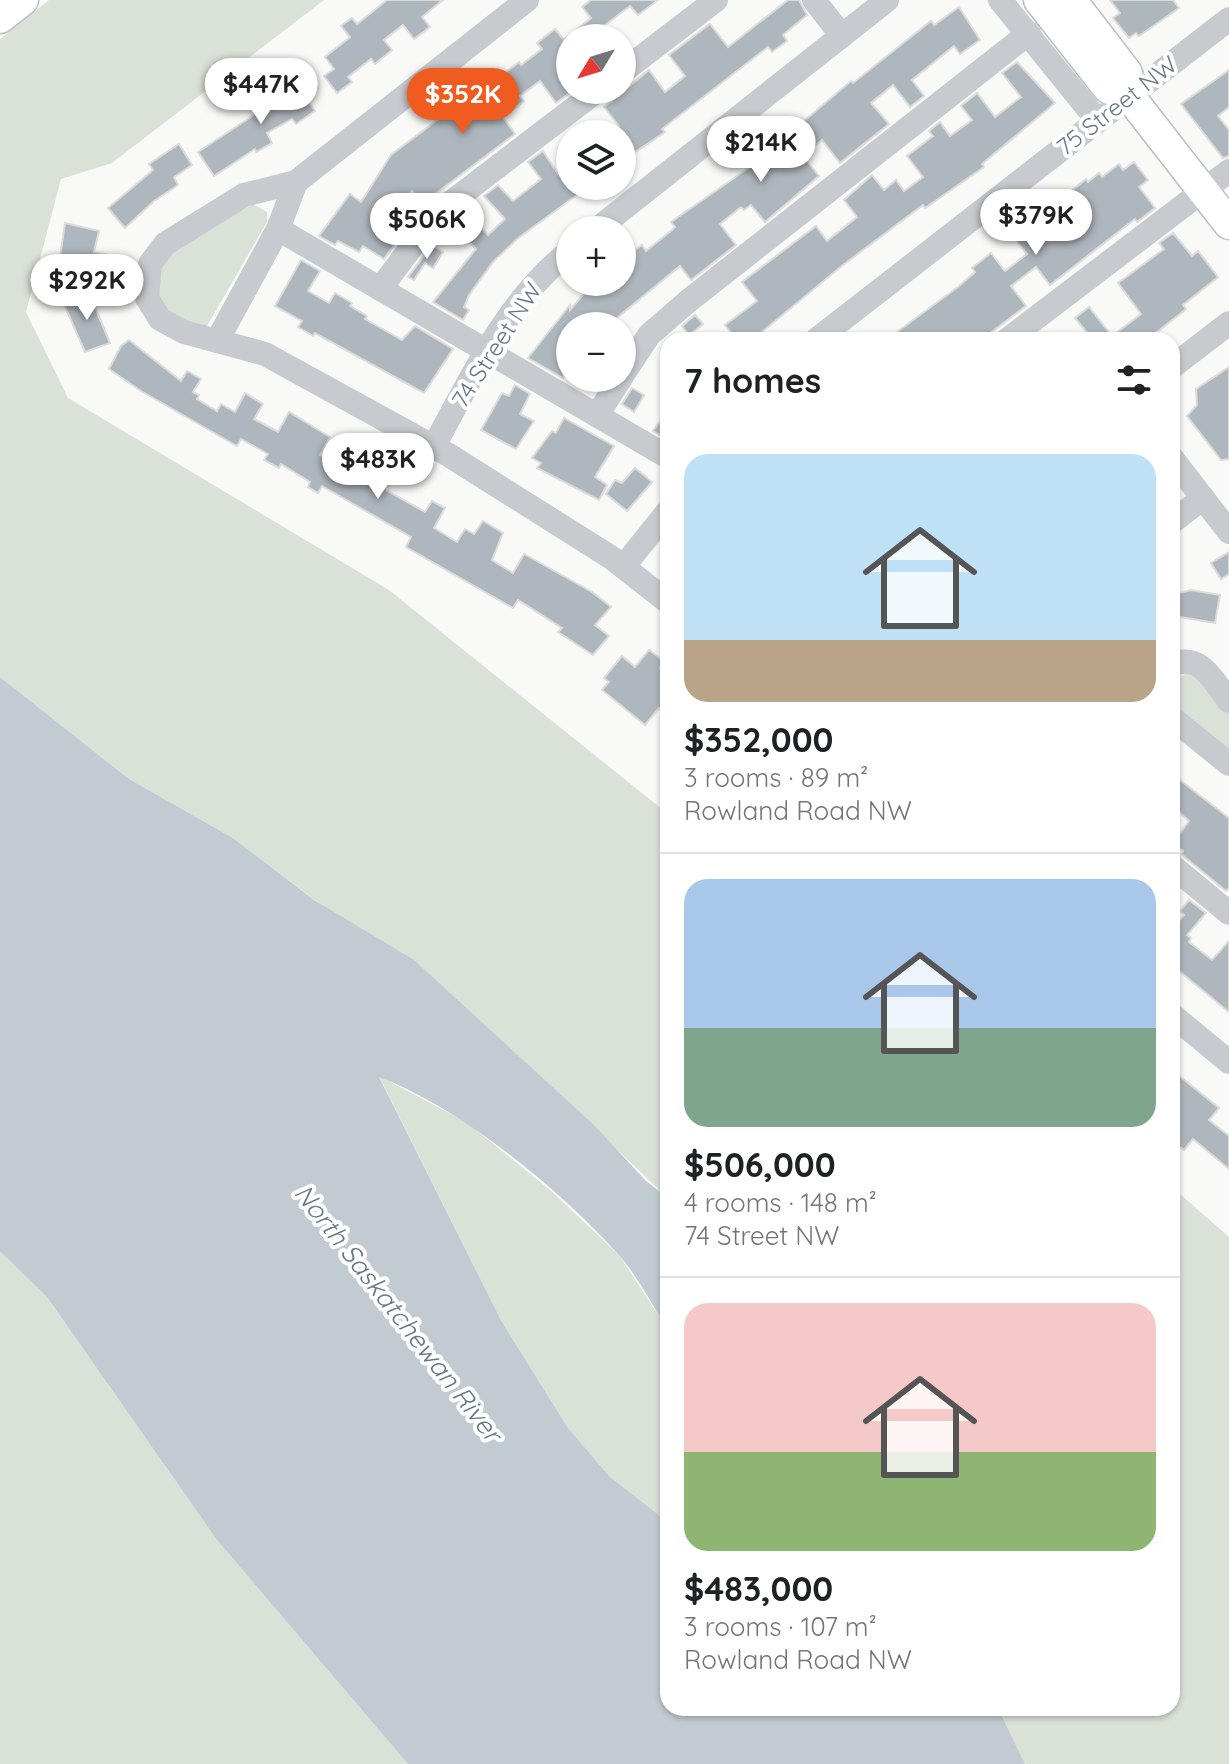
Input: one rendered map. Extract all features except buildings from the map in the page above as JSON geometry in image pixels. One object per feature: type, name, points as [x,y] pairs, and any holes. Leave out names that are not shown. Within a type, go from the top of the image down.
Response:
[{"type":"main road","points":[[0,18],[23,0]]},
{"type":"main road","points":[[1039,0],[1108,88],[1130,97],[1229,224]]},
{"type":"main road","points":[[1071,0],[1127,73],[1130,97]]},
{"type":"street","points":[[527,0],[296,182],[244,195],[165,244],[150,264],[147,298],[160,319],[184,332],[265,354],[434,446],[624,566],[660,595]]},
{"type":"street","points":[[636,61],[716,0]]},
{"type":"street","points":[[814,0],[842,36]]},
{"type":"street","points":[[614,216],[887,0]]},
{"type":"street","points":[[1000,0],[1098,121]]},
{"type":"street","name":"75 Street NW","points":[[826,332],[1229,19]]},
{"type":"street","points":[[636,354],[649,335],[687,302],[1029,33]]},
{"type":"street","points":[[380,289],[437,213],[580,104]]},
{"type":"street","points":[[1018,332],[1229,171]]},
{"type":"street","points":[[217,341],[278,229],[296,182]]},
{"type":"street","points":[[278,229],[660,452]]},
{"type":"street","name":"74 Street NW","points":[[434,446],[517,307],[556,262]]},
{"type":"street","points":[[1180,361],[1229,323]]},
{"type":"street","points":[[597,415],[612,392]]},
{"type":"street","points":[[1180,468],[1229,532]]},
{"type":"street","points":[[1180,516],[1203,498]]},
{"type":"street","points":[[624,566],[660,521]]},
{"type":"street","points":[[1180,662],[1188,660],[1201,665],[1229,701]]},
{"type":"street","points":[[1180,724],[1229,764]]},
{"type":"street","points":[[1180,873],[1229,913]]},
{"type":"street","points":[[1180,1022],[1229,1062]]},
{"type":"shaded area","points":[[49,0],[324,0],[112,163],[61,179],[26,312],[68,398],[389,590],[660,808],[660,1190],[511,1049],[233,838],[129,779],[0,677],[0,39]]},
{"type":"shaded area","points":[[253,204],[267,212],[267,222],[207,326],[199,331],[158,304],[157,270],[173,249]]},
{"type":"shaded area","points":[[1187,673],[1200,677],[1229,714],[1229,751],[1180,711],[1180,677]]},
{"type":"shaded area","points":[[379,1076],[466,1122],[550,1190],[619,1255],[660,1318],[660,1516],[610,1477],[568,1428],[502,1322]]},
{"type":"shaded area","points":[[1180,1194],[1229,1237],[1229,1764],[1025,1764],[1002,1716],[1180,1716]]},
{"type":"shaded area","points":[[0,1250],[47,1297],[217,1540],[408,1764],[0,1764]]},
{"type":"water","name":"North Saskatchewan River","points":[[0,677],[129,779],[233,838],[314,900],[414,960],[594,1125],[660,1192],[660,1317],[625,1262],[538,1177],[442,1108],[379,1077],[502,1322],[568,1428],[610,1477],[660,1516],[660,1716],[1002,1716],[1025,1764],[408,1764],[217,1540],[47,1297],[0,1251]]}]
